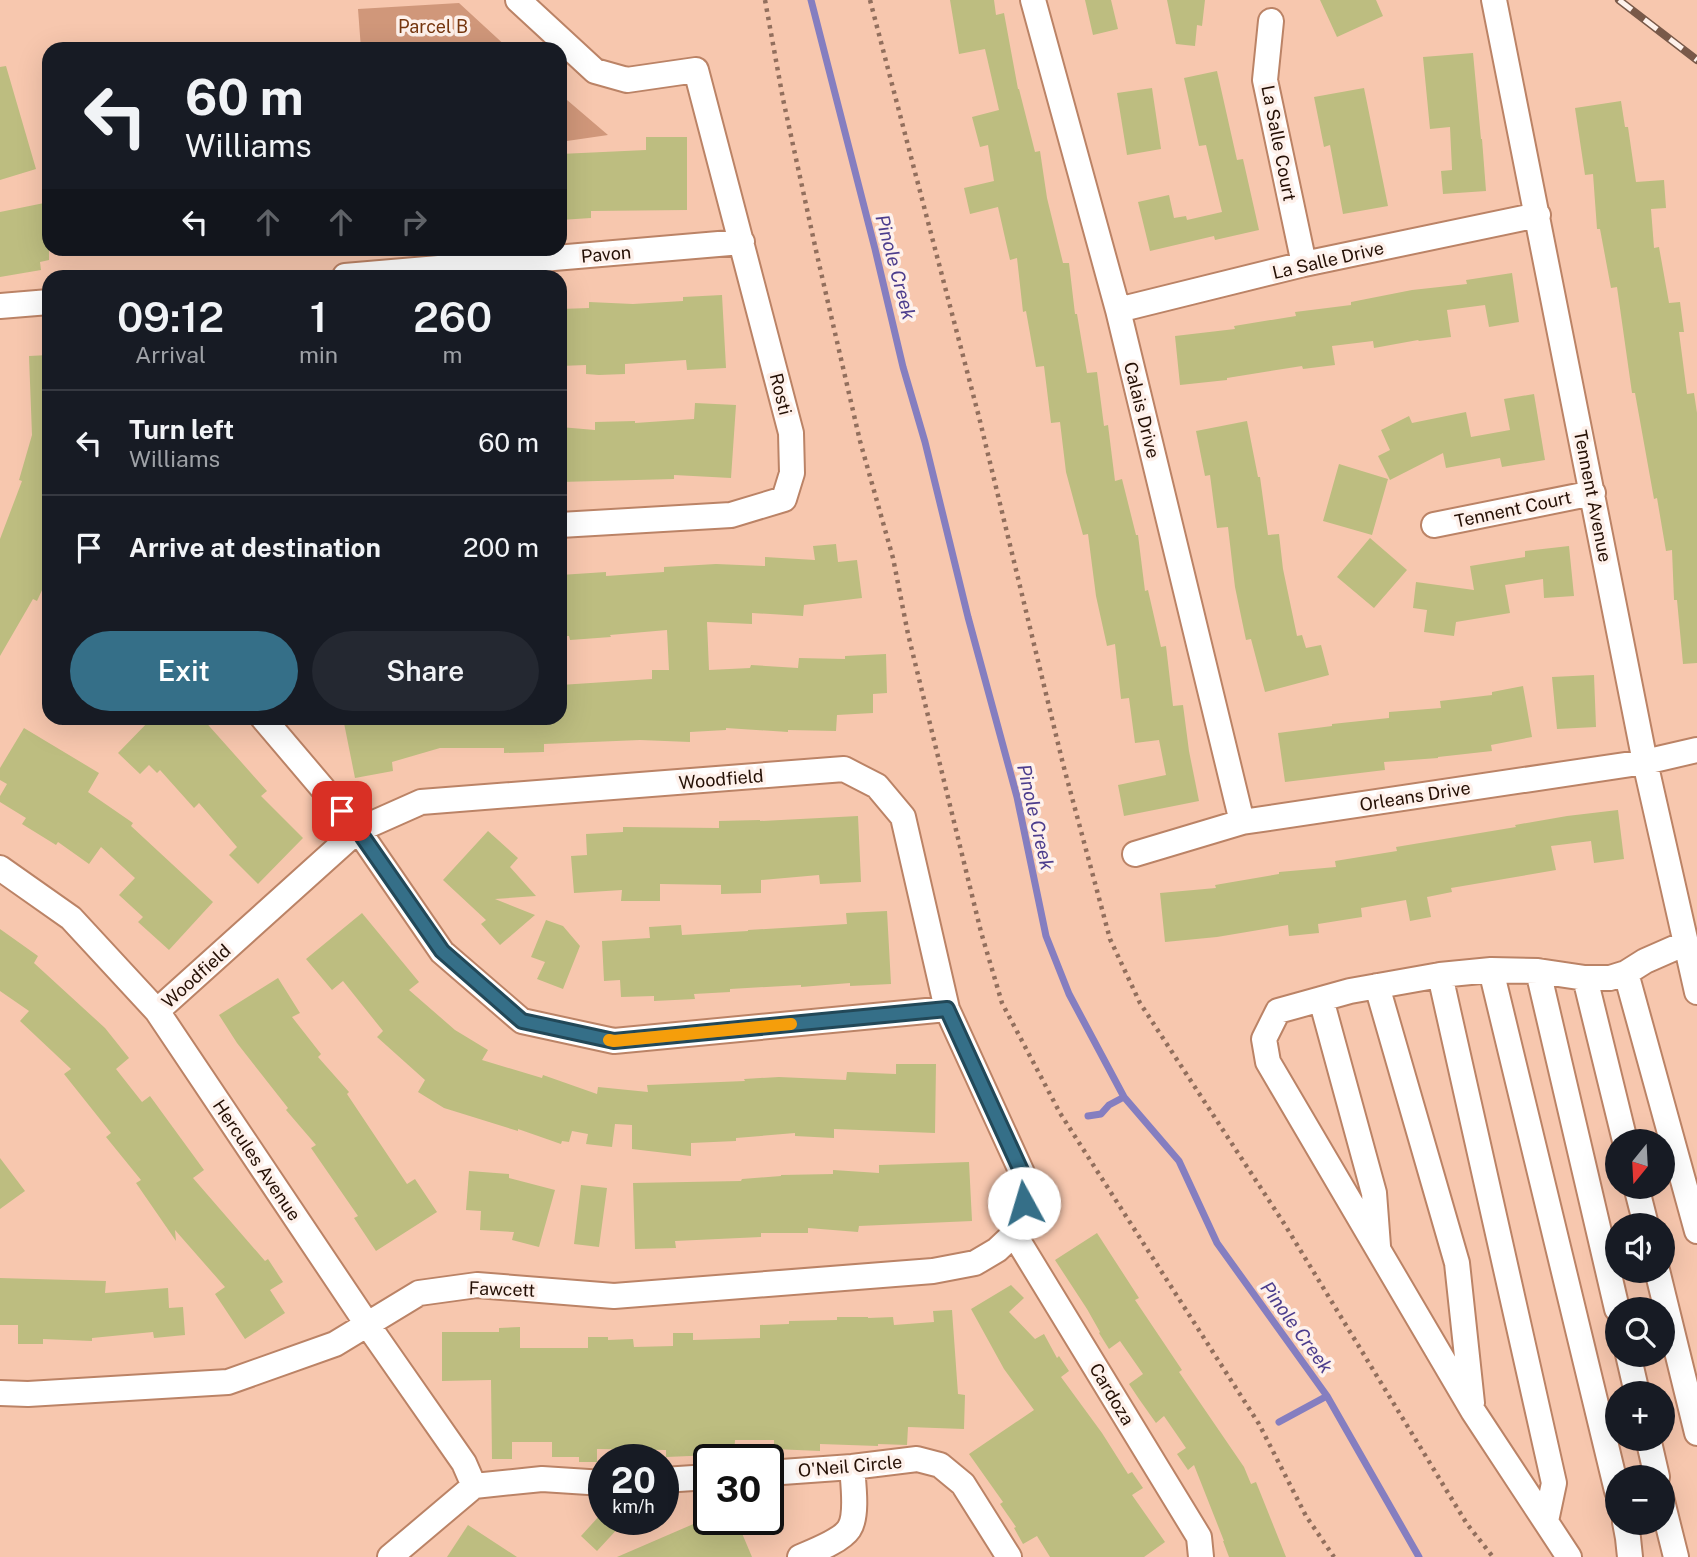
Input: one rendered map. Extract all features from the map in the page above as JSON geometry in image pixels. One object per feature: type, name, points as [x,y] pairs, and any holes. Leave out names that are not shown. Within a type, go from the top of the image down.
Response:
[{"type":"street","name":"Rosti","points":[[518,0],[564,42]]},
{"type":"street","name":"Calais Drive","points":[[1033,0],[1118,310],[1242,822]]},
{"type":"street","name":"Tennent Avenue","points":[[1494,0],[1645,762],[1697,992]]},
{"type":"street","name":"La Salle Court","points":[[1271,21],[1265,80],[1304,264]]},
{"type":"street","name":"Rosti","points":[[567,45],[595,71],[627,80],[696,70],[791,433],[792,473],[785,499],[731,515],[567,526]]},
{"type":"street","name":"La Salle Drive","points":[[1118,310],[1304,264],[1538,215]]},
{"type":"street","name":"Pavon","points":[[415,270],[742,242]]},
{"type":"street","points":[[0,306],[42,303]]},
{"type":"street","name":"Tennent Court","points":[[1434,525],[1592,492]]},
{"type":"street","points":[[269,725],[358,830],[442,951],[522,1021],[614,1041],[947,1009]]},
{"type":"street","name":"Orleans Drive","points":[[1135,853],[1242,822],[1645,762],[1697,750]]},
{"type":"street","name":"Woodfield","points":[[157,1011],[358,830],[421,802],[844,769],[877,786],[903,817],[947,1009],[1023,1175],[1024,1203],[1014,1234]]},
{"type":"street","name":"Hercules Avenue","points":[[0,868],[71,918],[157,1011],[464,1463],[474,1486]]},
{"type":"street","points":[[1569,1557],[1473,1411],[1378,1251],[1268,1062],[1264,1039],[1278,1011],[1350,991],[1440,975],[1491,970],[1538,971],[1585,978],[1610,978],[1626,973],[1645,961],[1686,943]]},
{"type":"street","points":[[1491,970],[1611,1465]]},
{"type":"street","points":[[1538,971],[1615,1297]]},
{"type":"street","points":[[1626,973],[1697,1231]]},
{"type":"street","points":[[1440,975],[1554,1483],[1546,1521]]},
{"type":"street","points":[[1585,978],[1622,1129]]},
{"type":"street","points":[[1377,986],[1457,1263],[1473,1411]]},
{"type":"street","points":[[1321,999],[1374,1192],[1378,1251]]},
{"type":"street","name":"Fawcett","points":[[0,1393],[28,1394],[228,1382],[335,1344],[419,1293],[477,1284],[614,1296],[933,1271],[975,1262],[997,1250],[1014,1234]]},
{"type":"street","name":"Cardoza","points":[[1014,1234],[1199,1537],[1201,1557]]},
{"type":"street","points":[[1660,1283],[1697,1433]]},
{"type":"street","name":"O'Neil Circle","points":[[784,1472],[917,1459],[940,1465],[963,1484],[1009,1557]]},
{"type":"street","points":[[800,1557],[840,1537],[850,1528],[854,1517],[852,1467]]},
{"type":"street","points":[[396,1555],[474,1486],[542,1479],[588,1482]]},
{"type":"street","points":[[1627,1535],[1630,1557]]},
{"type":"street","points":[[1670,1535],[1676,1557]]},
{"type":"path","points":[[765,0],[814,242],[860,441],[893,558],[908,635],[974,908],[1002,1003],[1060,1113],[1259,1424],[1306,1516],[1334,1557]]},
{"type":"path","points":[[870,0],[979,417],[1063,764],[1110,939],[1140,1003],[1286,1225],[1467,1524],[1493,1557]]},
{"type":"green space","name":"Parcel B","points":[[459,3],[501,42],[360,42],[358,9]]},
{"type":"green space","points":[[567,100],[608,135],[567,141]]},
{"type":"building","points":[[950,0],[994,0],[996,15],[1004,13],[1018,89],[1035,152],[1040,151],[1047,198],[1063,263],[1069,263],[1075,314],[1087,373],[1097,372],[1104,426],[1108,425],[1115,481],[1122,479],[1138,535],[1145,591],[1148,590],[1161,647],[1166,646],[1173,706],[1183,705],[1199,801],[1124,816],[1118,785],[1166,775],[1159,740],[1135,743],[1129,698],[1121,699],[1115,644],[1107,646],[1096,596],[1088,534],[1083,535],[1066,472],[1060,422],[1051,423],[1044,366],[1036,367],[1026,311],[1023,312],[1017,258],[1010,260],[998,207],[970,214],[964,188],[994,181],[988,145],[980,147],[972,117],[999,110],[985,49],[959,54]]},
{"type":"building","points":[[1085,0],[1111,0],[1118,29],[1093,35]]},
{"type":"building","points":[[1167,0],[1205,0],[1202,26],[1197,25],[1195,46],[1176,44]]},
{"type":"building","points":[[1320,0],[1376,0],[1383,16],[1337,37]]},
{"type":"building","points":[[1473,53],[1486,191],[1443,194],[1441,171],[1452,170],[1450,127],[1430,129],[1423,57]]},
{"type":"building","points":[[6,66],[36,169],[0,180],[0,67]]},
{"type":"building","points":[[1217,71],[1237,160],[1243,159],[1259,230],[1215,240],[1214,236],[1150,251],[1138,202],[1169,195],[1174,218],[1186,216],[1187,220],[1222,212],[1206,145],[1199,146],[1184,78]]},
{"type":"building","points":[[1152,88],[1161,149],[1127,155],[1117,93]]},
{"type":"building","points":[[1364,88],[1388,206],[1343,214],[1330,145],[1324,147],[1314,97]]},
{"type":"building","points":[[1621,101],[1625,127],[1628,127],[1636,182],[1664,180],[1666,208],[1651,209],[1654,248],[1659,247],[1669,303],[1680,302],[1684,332],[1679,332],[1687,394],[1694,393],[1697,413],[1697,663],[1683,664],[1677,600],[1674,600],[1672,550],[1666,551],[1657,498],[1654,499],[1635,393],[1632,393],[1617,287],[1611,288],[1600,229],[1597,229],[1593,174],[1585,175],[1575,108]]},
{"type":"building","points":[[646,137],[687,137],[687,210],[591,211],[591,218],[567,220],[567,154],[646,150]]},
{"type":"building","points":[[42,203],[42,256],[49,256],[49,260],[40,262],[41,270],[0,277],[0,212]]},
{"type":"building","points":[[1512,273],[1519,322],[1489,327],[1485,305],[1447,310],[1451,337],[1374,348],[1373,341],[1332,346],[1335,365],[1303,369],[1302,366],[1227,380],[1180,385],[1175,336],[1235,329],[1234,326],[1296,316],[1295,312],[1351,305],[1351,302],[1412,290],[1467,284],[1466,280]]},
{"type":"building","points":[[722,295],[726,368],[687,370],[686,360],[625,364],[625,374],[599,375],[586,374],[586,365],[567,366],[567,309],[589,308],[589,302],[633,304],[683,301],[683,297]]},
{"type":"building","points":[[42,355],[42,590],[37,601],[33,599],[0,656],[0,539],[22,481],[19,480],[32,435],[29,356]]},
{"type":"building","points":[[1534,394],[1545,460],[1502,467],[1500,458],[1446,468],[1443,453],[1390,480],[1378,456],[1390,450],[1381,430],[1409,416],[1412,423],[1466,412],[1471,437],[1510,430],[1504,399]]},
{"type":"building","points":[[695,403],[736,405],[731,478],[674,475],[674,479],[567,482],[567,428],[595,430],[595,422],[635,423],[694,419]]},
{"type":"building","points":[[1247,421],[1260,477],[1268,535],[1279,534],[1283,569],[1297,636],[1302,635],[1306,648],[1321,645],[1329,675],[1265,692],[1251,639],[1246,640],[1235,587],[1228,527],[1217,528],[1210,475],[1205,476],[1196,431]]},
{"type":"building","points":[[1339,464],[1388,479],[1372,535],[1323,521]]},
{"type":"building","points":[[1370,538],[1407,570],[1374,608],[1337,577]]},
{"type":"building","points":[[836,544],[838,562],[857,560],[862,598],[804,605],[803,616],[752,613],[752,624],[707,622],[709,670],[750,668],[751,665],[798,668],[799,658],[845,659],[845,656],[886,654],[887,693],[873,694],[873,713],[837,715],[836,731],[788,732],[726,728],[690,732],[690,742],[640,740],[544,744],[544,752],[504,753],[504,748],[440,748],[392,762],[393,771],[355,778],[344,725],[567,725],[567,685],[652,679],[652,670],[669,670],[667,630],[570,640],[567,636],[567,575],[606,572],[606,576],[664,572],[664,567],[716,564],[765,566],[765,557],[815,560],[813,546]]},
{"type":"building","points":[[1569,546],[1574,596],[1544,598],[1543,579],[1505,585],[1510,613],[1456,622],[1454,636],[1424,632],[1427,610],[1413,608],[1416,582],[1474,590],[1470,566],[1525,557],[1525,551]]},
{"type":"building","points":[[1594,675],[1596,727],[1557,729],[1552,677]]},
{"type":"building","points":[[1523,686],[1532,737],[1491,745],[1492,751],[1384,762],[1385,770],[1285,782],[1278,733],[1389,718],[1389,712],[1441,708],[1440,701],[1492,695],[1492,692]]},
{"type":"building","points":[[145,725],[208,725],[267,791],[261,796],[303,838],[258,884],[229,855],[237,847],[199,803],[194,808],[160,770],[157,773],[149,765],[140,774],[118,753]]},
{"type":"building","points":[[24,728],[99,773],[88,792],[133,823],[131,826],[213,902],[169,950],[138,922],[143,917],[119,895],[135,878],[101,847],[89,864],[58,842],[56,845],[22,824],[26,818],[0,802],[0,796],[7,784],[0,780],[0,768]]},
{"type":"building","points":[[1618,810],[1624,859],[1594,863],[1591,841],[1551,846],[1556,870],[1451,888],[1452,892],[1427,897],[1431,917],[1410,921],[1406,900],[1361,908],[1362,917],[1318,924],[1319,933],[1289,936],[1288,925],[1217,937],[1165,942],[1160,893],[1216,888],[1215,885],[1279,872],[1336,867],[1335,861],[1397,851],[1396,847],[1567,816]]},
{"type":"building","points":[[858,816],[861,882],[820,884],[819,875],[761,880],[761,893],[721,894],[721,885],[660,884],[660,901],[621,901],[622,890],[574,893],[571,856],[587,855],[586,834],[623,832],[623,827],[719,828],[719,821]]},
{"type":"building","points":[[488,831],[518,858],[510,867],[536,896],[495,899],[535,915],[500,945],[481,924],[486,920],[443,880]]},
{"type":"building","points":[[887,911],[891,984],[850,986],[850,983],[730,989],[730,992],[694,994],[695,999],[654,1001],[654,996],[621,997],[620,980],[604,981],[602,941],[650,938],[649,927],[681,925],[682,935],[748,931],[847,924],[846,913]]},
{"type":"building","points":[[362,913],[419,982],[409,990],[455,1030],[488,1050],[482,1060],[542,1078],[543,1075],[597,1094],[598,1087],[648,1092],[647,1085],[745,1081],[744,1079],[779,1077],[846,1080],[847,1072],[896,1074],[896,1064],[936,1064],[935,1133],[834,1129],[834,1138],[795,1136],[795,1133],[736,1138],[736,1141],[691,1143],[691,1156],[632,1149],[632,1125],[615,1124],[612,1147],[586,1144],[588,1134],[572,1131],[569,1142],[562,1141],[561,1144],[444,1108],[418,1092],[425,1080],[377,1037],[383,1031],[343,981],[332,990],[306,959]]},
{"type":"building","points":[[546,920],[563,926],[580,946],[563,989],[537,979],[545,962],[531,957]]},
{"type":"building","points":[[0,929],[38,956],[34,963],[105,1028],[129,1058],[116,1069],[142,1102],[150,1096],[204,1170],[193,1178],[265,1261],[268,1259],[283,1282],[270,1290],[285,1313],[245,1339],[215,1294],[225,1287],[175,1230],[176,1241],[136,1183],[141,1180],[106,1137],[111,1133],[64,1074],[71,1069],[20,1021],[29,1011],[0,991]]},
{"type":"building","points":[[278,978],[300,1013],[292,1017],[321,1054],[318,1057],[349,1092],[347,1094],[407,1184],[415,1179],[437,1212],[376,1251],[354,1218],[358,1216],[311,1148],[316,1145],[286,1110],[288,1108],[237,1043],[219,1015]]},
{"type":"building","points":[[0,1158],[25,1191],[0,1209]]},
{"type":"building","points":[[969,1162],[972,1221],[859,1226],[858,1232],[808,1228],[808,1233],[761,1233],[761,1237],[675,1241],[676,1248],[635,1249],[633,1183],[741,1181],[781,1175],[833,1174],[833,1170],[879,1173],[879,1165]]},
{"type":"building","points":[[469,1171],[509,1174],[509,1178],[555,1190],[539,1247],[512,1240],[514,1232],[480,1230],[481,1211],[466,1210]]},
{"type":"building","points":[[581,1185],[607,1188],[599,1247],[574,1244]]},
{"type":"building","points":[[1097,1233],[1139,1298],[1135,1300],[1182,1370],[1179,1372],[1244,1467],[1251,1484],[1256,1482],[1286,1557],[1229,1557],[1194,1465],[1188,1470],[1177,1454],[1186,1448],[1164,1416],[1156,1423],[1129,1384],[1143,1374],[1120,1341],[1109,1349],[1055,1260]]},
{"type":"building","points":[[0,1278],[106,1281],[105,1293],[168,1288],[169,1308],[183,1307],[185,1335],[154,1338],[153,1332],[92,1338],[92,1341],[43,1339],[43,1344],[18,1344],[18,1325],[0,1325]]},
{"type":"building","points":[[1011,1285],[1024,1298],[1009,1312],[1035,1339],[1044,1334],[1057,1358],[1059,1356],[1069,1371],[1061,1377],[1128,1474],[1132,1472],[1143,1488],[1132,1495],[1165,1542],[1144,1557],[1050,1557],[1037,1536],[1023,1544],[1014,1528],[1016,1527],[1000,1504],[1003,1502],[969,1454],[1034,1410],[1004,1369],[971,1309]]},
{"type":"building","points":[[952,1310],[958,1394],[965,1395],[964,1429],[908,1427],[907,1445],[820,1444],[820,1451],[784,1449],[784,1444],[774,1444],[774,1440],[735,1440],[735,1444],[693,1444],[693,1456],[679,1456],[679,1444],[588,1444],[588,1462],[579,1462],[579,1457],[552,1457],[552,1442],[512,1442],[512,1459],[492,1459],[491,1380],[442,1381],[442,1332],[499,1332],[499,1328],[520,1327],[520,1348],[588,1348],[588,1337],[608,1337],[608,1340],[633,1339],[634,1347],[673,1346],[673,1333],[693,1333],[693,1340],[760,1338],[760,1325],[789,1324],[789,1321],[837,1320],[837,1317],[893,1317],[894,1325],[934,1322],[933,1311]]},
{"type":"building","points":[[693,1524],[693,1535],[743,1535],[752,1557],[617,1557],[668,1535],[679,1535],[679,1530]]},
{"type":"building","points":[[468,1525],[517,1557],[447,1557]]},
{"type":"building","points":[[588,1528],[588,1535],[612,1535],[597,1551],[581,1536]]},
{"type":"waterway","name":"Pinole Creek","points":[[811,0],[903,367],[1017,797],[1046,936],[1069,994],[1124,1097],[1179,1161],[1217,1243],[1327,1396],[1419,1557]]},
{"type":"waterway","points":[[1088,1116],[1101,1114],[1109,1105],[1124,1097]]},
{"type":"waterway","points":[[1279,1422],[1327,1396]]},
{"type":"railway","points":[[1619,0],[1697,60]]},
{"type":"slow traffic","points":[[609,1040],[791,1024]]},
{"type":"route","points":[[342,811],[442,951],[522,1021],[614,1041],[947,1009],[1023,1175],[1024,1203]]}]
